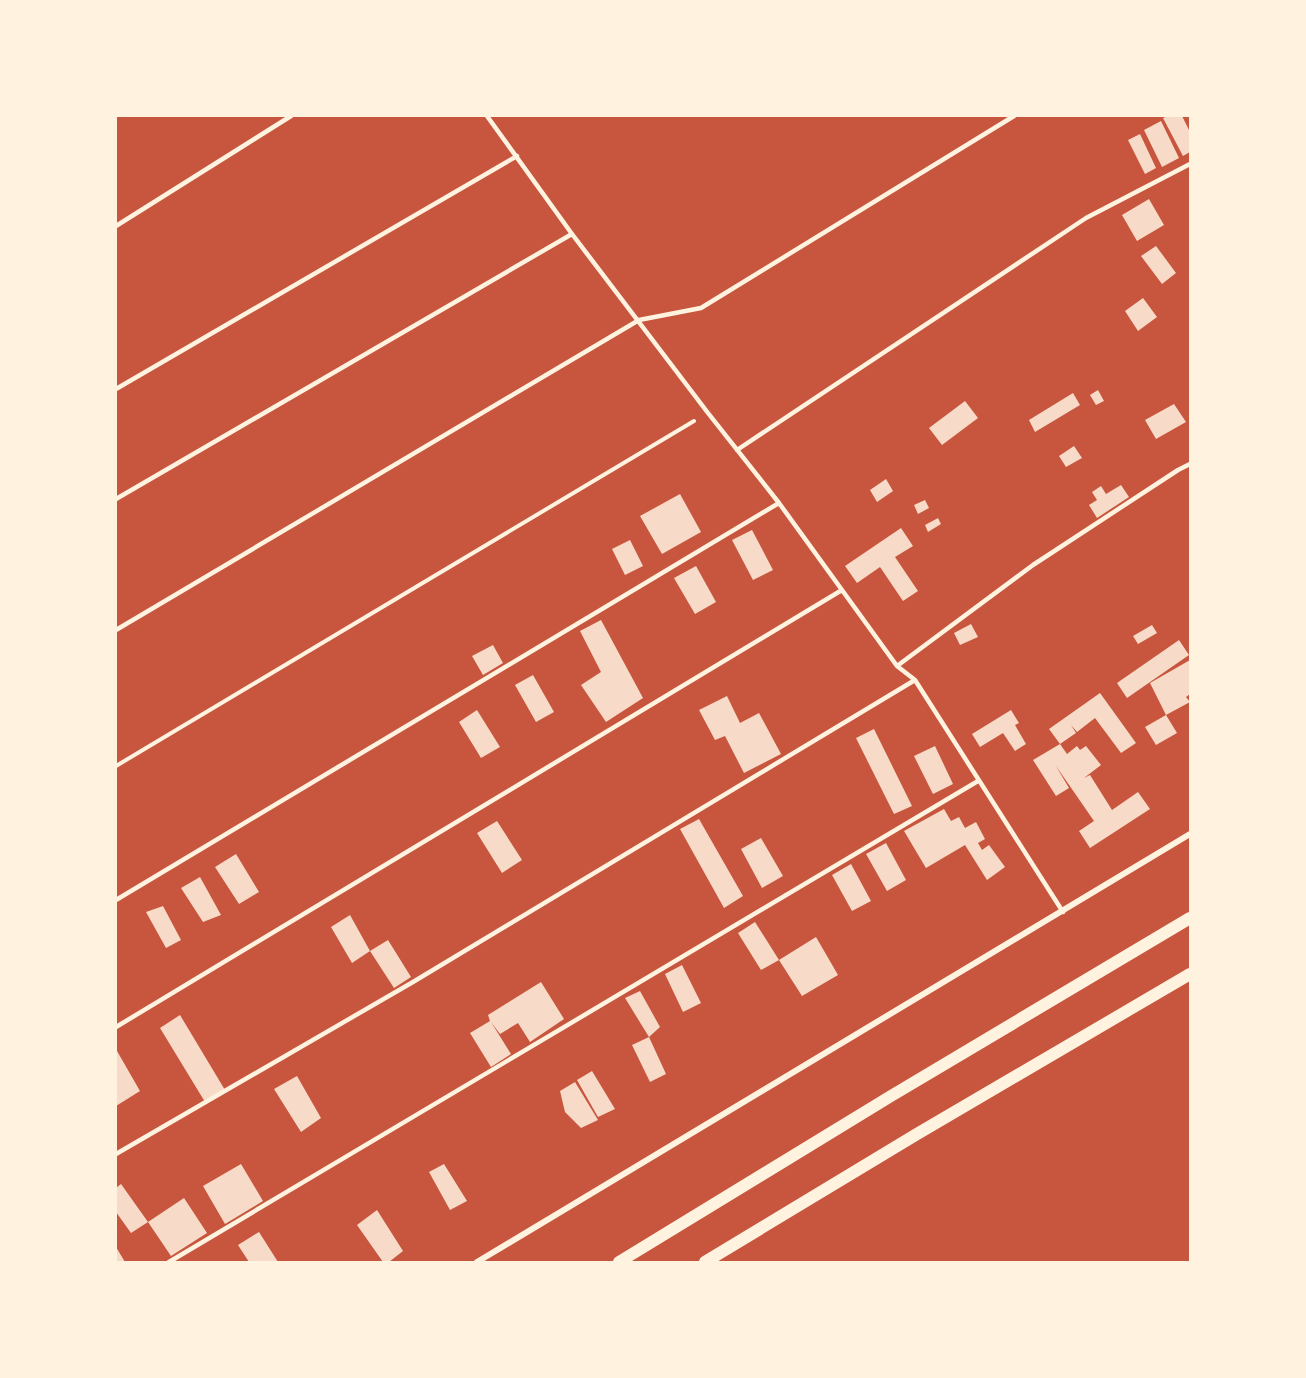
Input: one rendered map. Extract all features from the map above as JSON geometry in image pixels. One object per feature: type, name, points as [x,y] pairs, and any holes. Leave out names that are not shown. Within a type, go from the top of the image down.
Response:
[{"type":"main road","points":[[619,1263],[891,1096],[1191,918]]},
{"type":"main road","points":[[705,1263],[917,1134],[1191,974]]},
{"type":"street","points":[[477,1263],[1191,834]]},
{"type":"lane","points":[[116,226],[291,116]]},
{"type":"lane","points":[[487,116],[572,234],[779,503],[897,666],[915,680],[1063,912]]},
{"type":"lane","points":[[116,630],[639,320],[701,308],[1014,116]]},
{"type":"lane","points":[[116,389],[517,156]]},
{"type":"lane","points":[[737,450],[1086,218],[1191,164]]},
{"type":"lane","points":[[116,499],[572,234]]},
{"type":"lane","points":[[897,666],[1033,565],[1178,470],[1191,464]]},
{"type":"lane","points":[[116,900],[779,503]]},
{"type":"lane","points":[[116,1027],[842,590]]},
{"type":"lane","points":[[116,1154],[413,982],[915,680]]},
{"type":"lane","points":[[169,1263],[978,781]]},
{"type":"path","points":[[116,766],[708,413]]},
{"type":"building","points":[[1182,116],[1190,132],[1190,152],[1183,156],[1163,118]]},
{"type":"building","points":[[1161,121],[1179,158],[1162,167],[1144,130]]},
{"type":"building","points":[[1140,134],[1156,168],[1145,174],[1128,140]]},
{"type":"building","points":[[1149,199],[1164,225],[1137,241],[1122,215]]},
{"type":"building","points":[[1156,246],[1176,273],[1162,284],[1141,256]]},
{"type":"building","points":[[1143,298],[1157,317],[1138,331],[1125,311]]},
{"type":"building","points":[[1098,390],[1104,401],[1096,405],[1090,395]]},
{"type":"building","points":[[1073,393],[1080,405],[1035,432],[1029,420]]},
{"type":"building","points":[[965,401],[978,418],[942,445],[929,428]]},
{"type":"building","points":[[1174,404],[1186,422],[1156,439],[1145,420]]},
{"type":"building","points":[[1074,446],[1082,458],[1066,467],[1059,456]]},
{"type":"building","points":[[886,479],[893,491],[877,502],[870,490]]},
{"type":"building","points":[[1121,485],[1129,497],[1097,518],[1089,505],[1097,500],[1092,492],[1101,486],[1106,494]]},
{"type":"building","points":[[680,494],[701,532],[662,554],[640,516]]},
{"type":"building","points":[[925,500],[929,508],[918,514],[914,505]]},
{"type":"building","points":[[938,518],[941,524],[928,532],[925,525]]},
{"type":"building","points":[[901,528],[913,546],[895,557],[918,591],[903,601],[880,567],[857,583],[845,566]]},
{"type":"building","points":[[752,530],[773,570],[753,580],[732,540]]},
{"type":"building","points":[[630,540],[643,566],[625,575],[612,549]]},
{"type":"building","points":[[696,566],[716,602],[695,614],[674,578]]},
{"type":"building","points":[[601,620],[643,698],[606,722],[581,685],[601,672],[580,631]]},
{"type":"building","points":[[971,624],[978,637],[960,645],[954,633]]},
{"type":"building","points":[[1152,625],[1157,633],[1138,644],[1133,636]]},
{"type":"building","points":[[1179,640],[1189,655],[1127,698],[1117,683]]},
{"type":"building","points":[[493,645],[503,663],[483,675],[472,656]]},
{"type":"building","points":[[1190,660],[1190,694],[1186,697],[1190,702],[1166,715],[1150,683]]},
{"type":"building","points":[[533,675],[554,712],[536,722],[515,685]]},
{"type":"building","points":[[1100,693],[1136,743],[1121,753],[1095,718],[1077,732],[1071,725],[1076,733],[1060,744],[1049,729]]},
{"type":"building","points":[[727,696],[740,723],[759,713],[781,754],[744,773],[725,736],[715,740],[699,710]]},
{"type":"building","points":[[477,710],[500,747],[481,758],[459,722]]},
{"type":"building","points":[[1011,710],[1019,723],[1015,725],[1026,744],[1015,751],[1003,733],[980,747],[972,734]]},
{"type":"building","points":[[1166,715],[1177,733],[1156,745],[1145,727]]},
{"type":"building","points":[[874,729],[912,806],[894,814],[856,738]]},
{"type":"building","points":[[1060,744],[1067,754],[1077,746],[1080,750],[1086,746],[1101,765],[1084,778],[1090,775],[1112,810],[1138,792],[1150,809],[1090,848],[1079,831],[1094,821],[1056,766],[1069,788],[1056,796],[1033,760]]},
{"type":"building","points":[[935,746],[953,784],[933,794],[914,756]]},
{"type":"building","points":[[944,809],[951,821],[959,817],[965,828],[976,822],[985,839],[978,843],[982,850],[989,845],[1005,867],[987,880],[965,845],[926,868],[904,831]]},
{"type":"building","points":[[699,819],[743,896],[724,908],[680,829]]},
{"type":"building","points":[[497,821],[522,860],[502,873],[477,833]]},
{"type":"building","points":[[761,838],[783,876],[762,888],[741,849]]},
{"type":"building","points":[[886,843],[906,880],[887,891],[866,854]]},
{"type":"building","points":[[236,854],[259,892],[239,904],[215,867]]},
{"type":"building","points":[[851,864],[871,901],[852,911],[832,875]]},
{"type":"building","points":[[200,877],[221,915],[203,922],[181,888]]},
{"type":"building","points":[[163,906],[181,940],[166,948],[146,912]]},
{"type":"building","points":[[350,915],[370,951],[352,963],[331,927]]},
{"type":"building","points":[[755,922],[779,960],[761,970],[738,933]]},
{"type":"building","points":[[816,937],[838,975],[802,996],[779,960]]},
{"type":"building","points":[[388,940],[411,977],[394,988],[370,951]]},
{"type":"building","points":[[682,965],[701,1003],[683,1012],[665,974]]},
{"type":"building","points":[[541,982],[564,1019],[530,1042],[518,1023],[500,1034],[491,1022],[511,1054],[491,1067],[470,1033],[490,1021],[488,1015]]},
{"type":"building","points":[[640,991],[660,1027],[649,1037],[625,998]]},
{"type":"building","points":[[180,1015],[225,1090],[205,1102],[160,1028]]},
{"type":"building","points":[[649,1037],[666,1074],[650,1082],[632,1045]]},
{"type":"building","points":[[116,1052],[140,1091],[116,1106]]},
{"type":"building","points":[[592,1071],[615,1109],[598,1117],[577,1080]]},
{"type":"building","points":[[297,1076],[321,1118],[301,1132],[274,1089]]},
{"type":"building","points":[[575,1082],[598,1120],[581,1128],[565,1112],[560,1091]]},
{"type":"building","points":[[241,1164],[263,1201],[225,1224],[203,1186]]},
{"type":"building","points":[[444,1164],[467,1201],[450,1210],[429,1172]]},
{"type":"building","points":[[121,1184],[148,1222],[131,1233],[116,1212],[116,1188]]},
{"type":"building","points":[[184,1198],[207,1233],[171,1256],[148,1222]]},
{"type":"building","points":[[377,1210],[403,1251],[389,1262],[383,1262],[357,1225]]},
{"type":"building","points":[[259,1232],[278,1262],[249,1262],[238,1245]]},
{"type":"building","points":[[116,1247],[125,1262],[116,1262]]}]
